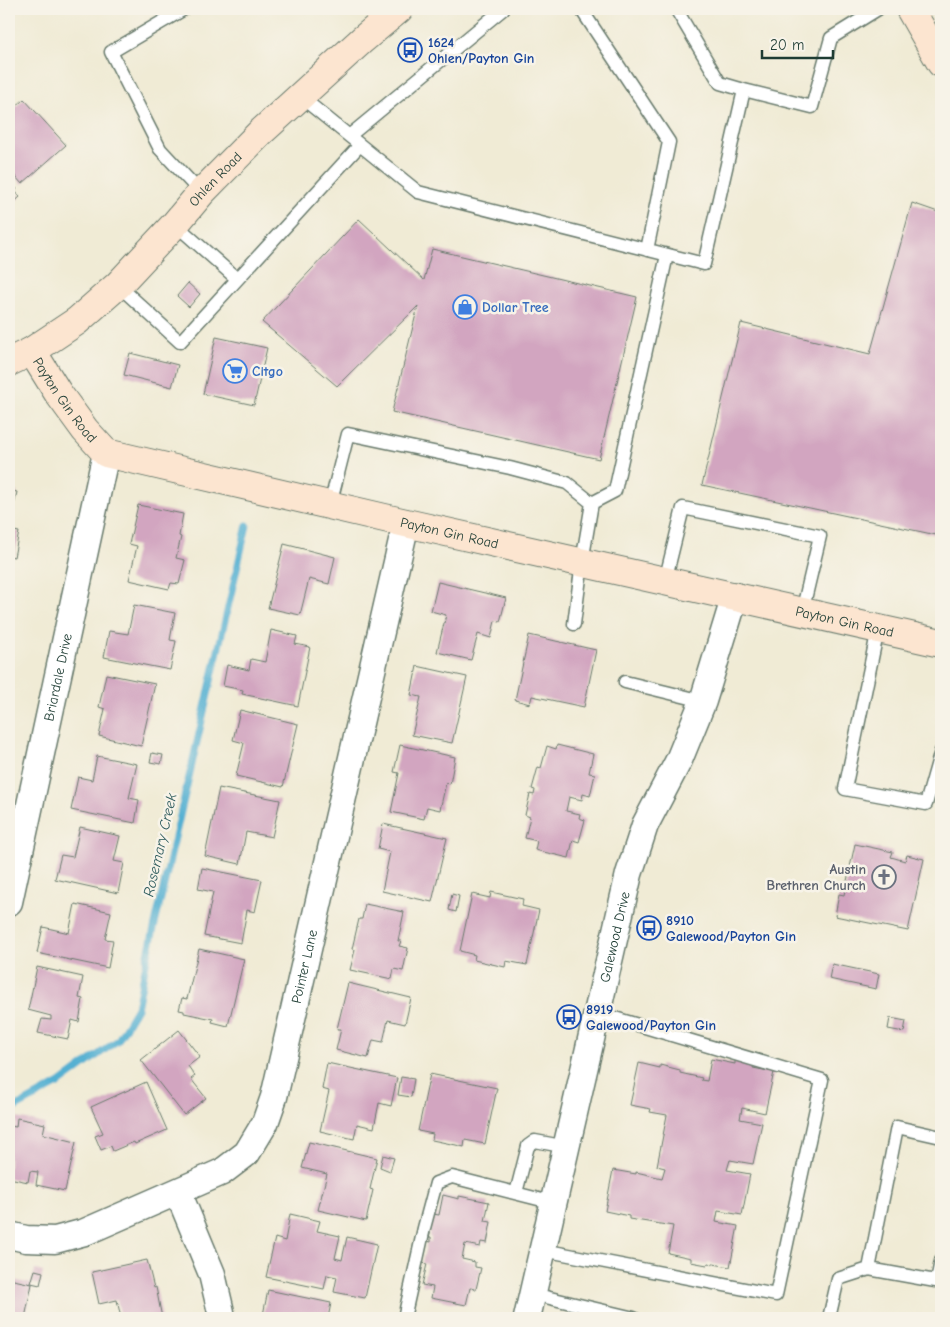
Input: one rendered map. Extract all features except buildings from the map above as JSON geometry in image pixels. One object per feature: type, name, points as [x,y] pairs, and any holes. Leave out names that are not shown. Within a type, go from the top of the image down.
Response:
[{"type":"street","name":"Ohlen Road","points":[[21,356],[77,321],[118,284],[175,224],[201,193],[260,133],[399,9]]},
{"type":"street","points":[[910,9],[941,63]]},
{"type":"street","name":"Payton Gin Road","points":[[21,356],[58,393],[85,430],[106,453],[406,523],[941,643]]},
{"type":"street","name":"Briardale Drive","points":[[9,902],[106,453]]},
{"type":"street","name":"Pointer Lane","points":[[9,1235],[26,1239],[55,1240],[85,1232],[178,1192],[222,1172],[247,1153],[265,1123],[274,1097],[406,523]]},
{"type":"street","name":"Galewood Drive","points":[[530,1306],[629,874],[645,825],[679,760],[703,701],[735,596]]},
{"type":"street","points":[[178,1192],[212,1274],[219,1304],[220,1318]]},
{"type":"lane","points":[[184,9],[111,52],[160,149],[201,193]]},
{"type":"lane","points":[[349,136],[503,9]]},
{"type":"lane","points":[[581,9],[669,142],[647,250]]},
{"type":"lane","points":[[676,9],[720,83],[812,107],[831,38],[878,9]]},
{"type":"lane","points":[[301,97],[418,192],[704,264],[744,90]]},
{"type":"lane","points":[[118,284],[180,342],[360,145]]},
{"type":"lane","points":[[175,224],[237,279]]},
{"type":"lane","points":[[592,503],[615,491],[667,255]]},
{"type":"lane","points":[[330,505],[348,434],[510,468],[567,483],[592,503]]},
{"type":"lane","points":[[574,624],[592,503]]},
{"type":"lane","points":[[665,581],[683,508],[820,536],[802,612]]},
{"type":"lane","points":[[878,629],[845,789],[926,804],[941,751]]},
{"type":"lane","points":[[625,682],[703,701]]},
{"type":"lane","points":[[543,1250],[776,1295],[822,1080],[598,1013]]},
{"type":"lane","points":[[869,1269],[897,1127],[941,1137]]},
{"type":"lane","points":[[516,1194],[528,1146],[534,1141],[567,1147]]},
{"type":"lane","points":[[404,1318],[436,1183],[452,1177],[554,1203]]},
{"type":"lane","points":[[829,1318],[838,1279],[869,1269],[939,1281],[941,1260]]},
{"type":"lane","points":[[530,1306],[634,1318]]},
{"type":"waterway","name":"Rosemary Creek","points":[[9,1111],[60,1083],[118,1040],[137,1008],[247,525]]},
{"type":"place","name":"1624 Ohlen/Payton Gin","points":[[410,50]]},
{"type":"place","name":"Dollar Tree","points":[[465,307]]},
{"type":"place","name":"Citgo","points":[[235,371]]},
{"type":"place","name":"Austin Brethren Church","points":[[884,877]]},
{"type":"place","name":"8910 Galewood/Payton Gin","points":[[649,928]]},
{"type":"place","name":"8919 Galewood/Payton Gin","points":[[569,1017]]}]
